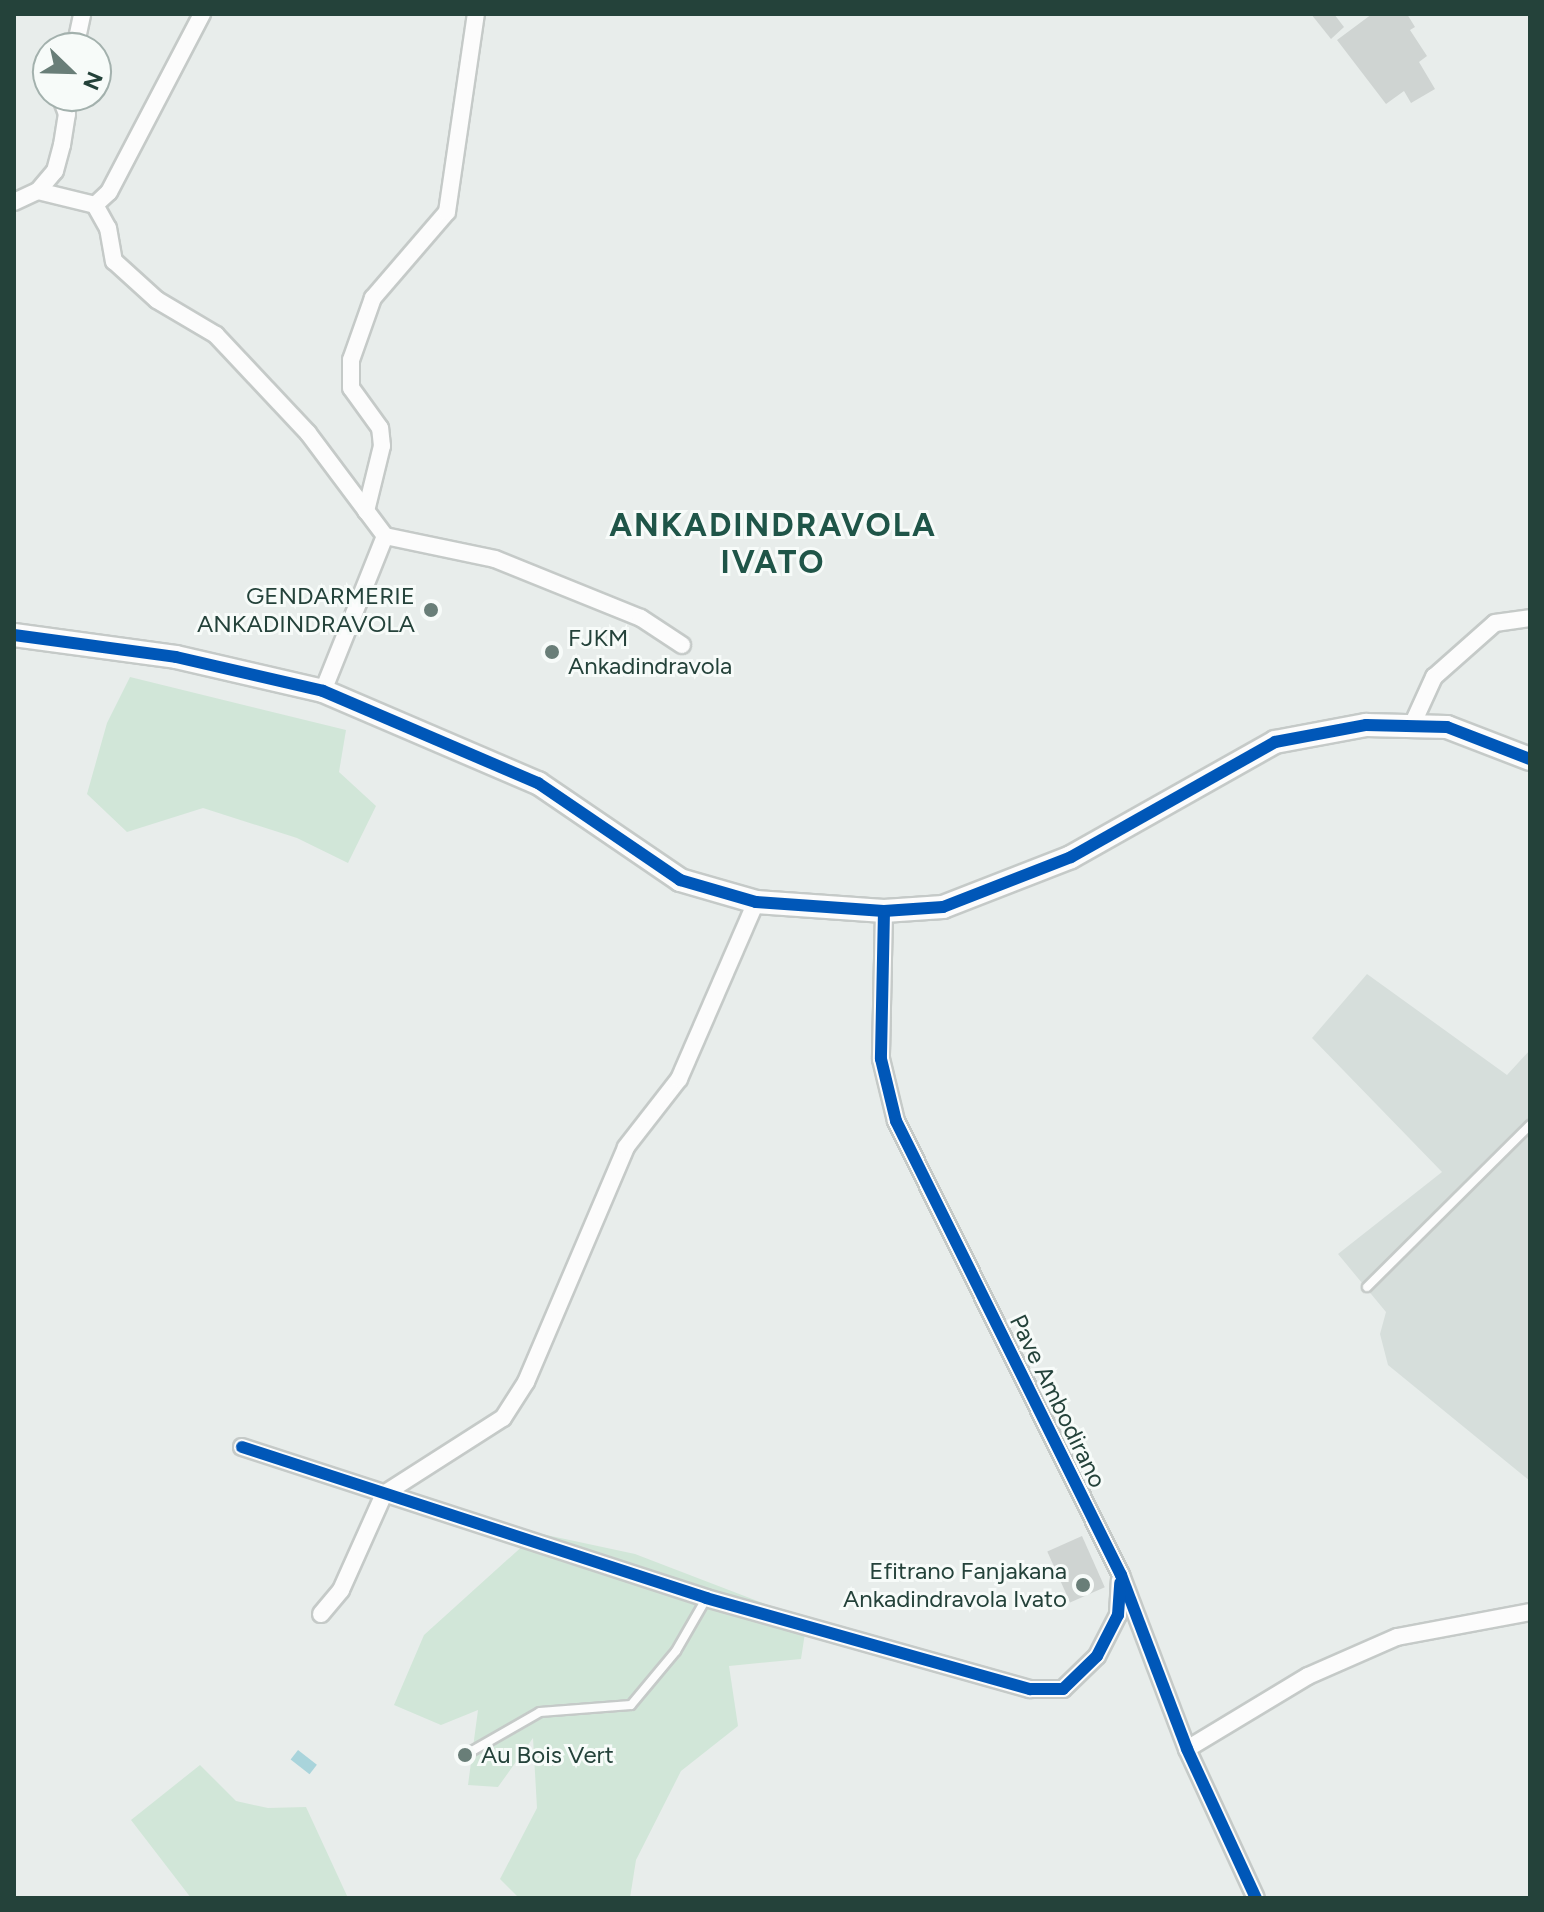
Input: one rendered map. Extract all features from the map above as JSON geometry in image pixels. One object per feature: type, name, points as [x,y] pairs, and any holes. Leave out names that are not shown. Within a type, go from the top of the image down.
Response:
[{"type":"street","points":[[95,205],[109,192],[202,14]]},
{"type":"street","points":[[366,511],[382,446],[380,428],[351,388],[351,360],[373,298],[447,212],[476,14]]},
{"type":"street","points":[[14,202],[38,191],[55,171],[66,112]]},
{"type":"street","points":[[38,191],[95,205],[108,228],[114,261],[157,300],[216,335],[308,433],[385,536],[495,559],[641,618],[682,645]]},
{"type":"street","points":[[323,691],[385,536]]},
{"type":"street","points":[[1413,723],[1434,677],[1495,623],[1530,618]]},
{"type":"street","points":[[14,635],[176,657],[323,691],[538,783],[680,880],[756,902],[884,911],[943,907],[1071,857],[1275,742],[1366,725],[1413,723],[1447,727],[1530,759]]},
{"type":"street","points":[[321,1614],[341,1590],[384,1494],[503,1418],[526,1382],[626,1147],[679,1079],[756,902]]},
{"type":"street","name":"Pave Ambodirano","points":[[884,911],[881,1059],[896,1121],[1121,1575],[1187,1749],[1256,1898]]},
{"type":"street","points":[[242,1447],[706,1598],[1030,1689],[1063,1689],[1097,1656],[1118,1615],[1121,1575]]},
{"type":"street","points":[[1187,1749],[1308,1676],[1397,1637],[1530,1612]]},
{"type":"lane","points":[[1367,1287],[1530,1125]]},
{"type":"lane","points":[[465,1755],[540,1712],[631,1705],[676,1651],[706,1598]]},
{"type":"shaded area","points":[[1367,974],[1507,1075],[1530,1050],[1530,1481],[1388,1365],[1380,1334],[1386,1312],[1338,1254],[1442,1172],[1312,1038]]},
{"type":"green space","points":[[130,677],[346,730],[339,772],[376,806],[348,863],[297,838],[203,808],[127,832],[87,794],[107,723]]},
{"type":"green space","points":[[537,1533],[635,1554],[807,1620],[801,1659],[729,1666],[738,1726],[681,1771],[636,1860],[630,1898],[519,1898],[500,1879],[537,1808],[533,1738],[498,1787],[468,1785],[478,1710],[441,1725],[394,1705],[424,1635]]},
{"type":"green space","points":[[200,1765],[236,1801],[268,1808],[306,1807],[348,1898],[191,1898],[131,1820]]},
{"type":"water","points":[[298,1750],[317,1765],[310,1774],[291,1759]]},
{"type":"building","points":[[1311,14],[1334,14],[1344,27],[1331,39]]},
{"type":"building","points":[[1372,14],[1407,14],[1415,27],[1410,30],[1427,56],[1419,62],[1435,89],[1411,103],[1404,91],[1386,104],[1337,40]]},
{"type":"building","points":[[1082,1536],[1105,1587],[1070,1603],[1047,1551]]},
{"type":"cycle path","points":[[14,635],[176,657],[323,691],[538,783],[680,880],[756,902],[884,911],[943,907],[1071,857],[1275,742],[1366,725],[1447,727],[1530,759]]},
{"type":"cycle path","points":[[884,911],[881,1059],[896,1121],[1121,1575],[1187,1749],[1256,1898]]},
{"type":"cycle path","points":[[242,1447],[706,1598],[1030,1689],[1063,1689],[1097,1656],[1118,1615],[1120,1583]]},
{"type":"place","name":"GENDARMERIE ANKADINDRAVOLA","points":[[431,610]]},
{"type":"place","name":"FJKM Ankadindravola","points":[[552,652]]},
{"type":"place","name":"Efitrano Fanjakana Ankadindravola Ivato","points":[[1083,1585]]},
{"type":"place","name":"Au Bois Vert","points":[[465,1755]]},
{"type":"district","name":"ANKADINDRAVOLA IVATO","points":[[773,544]]}]
